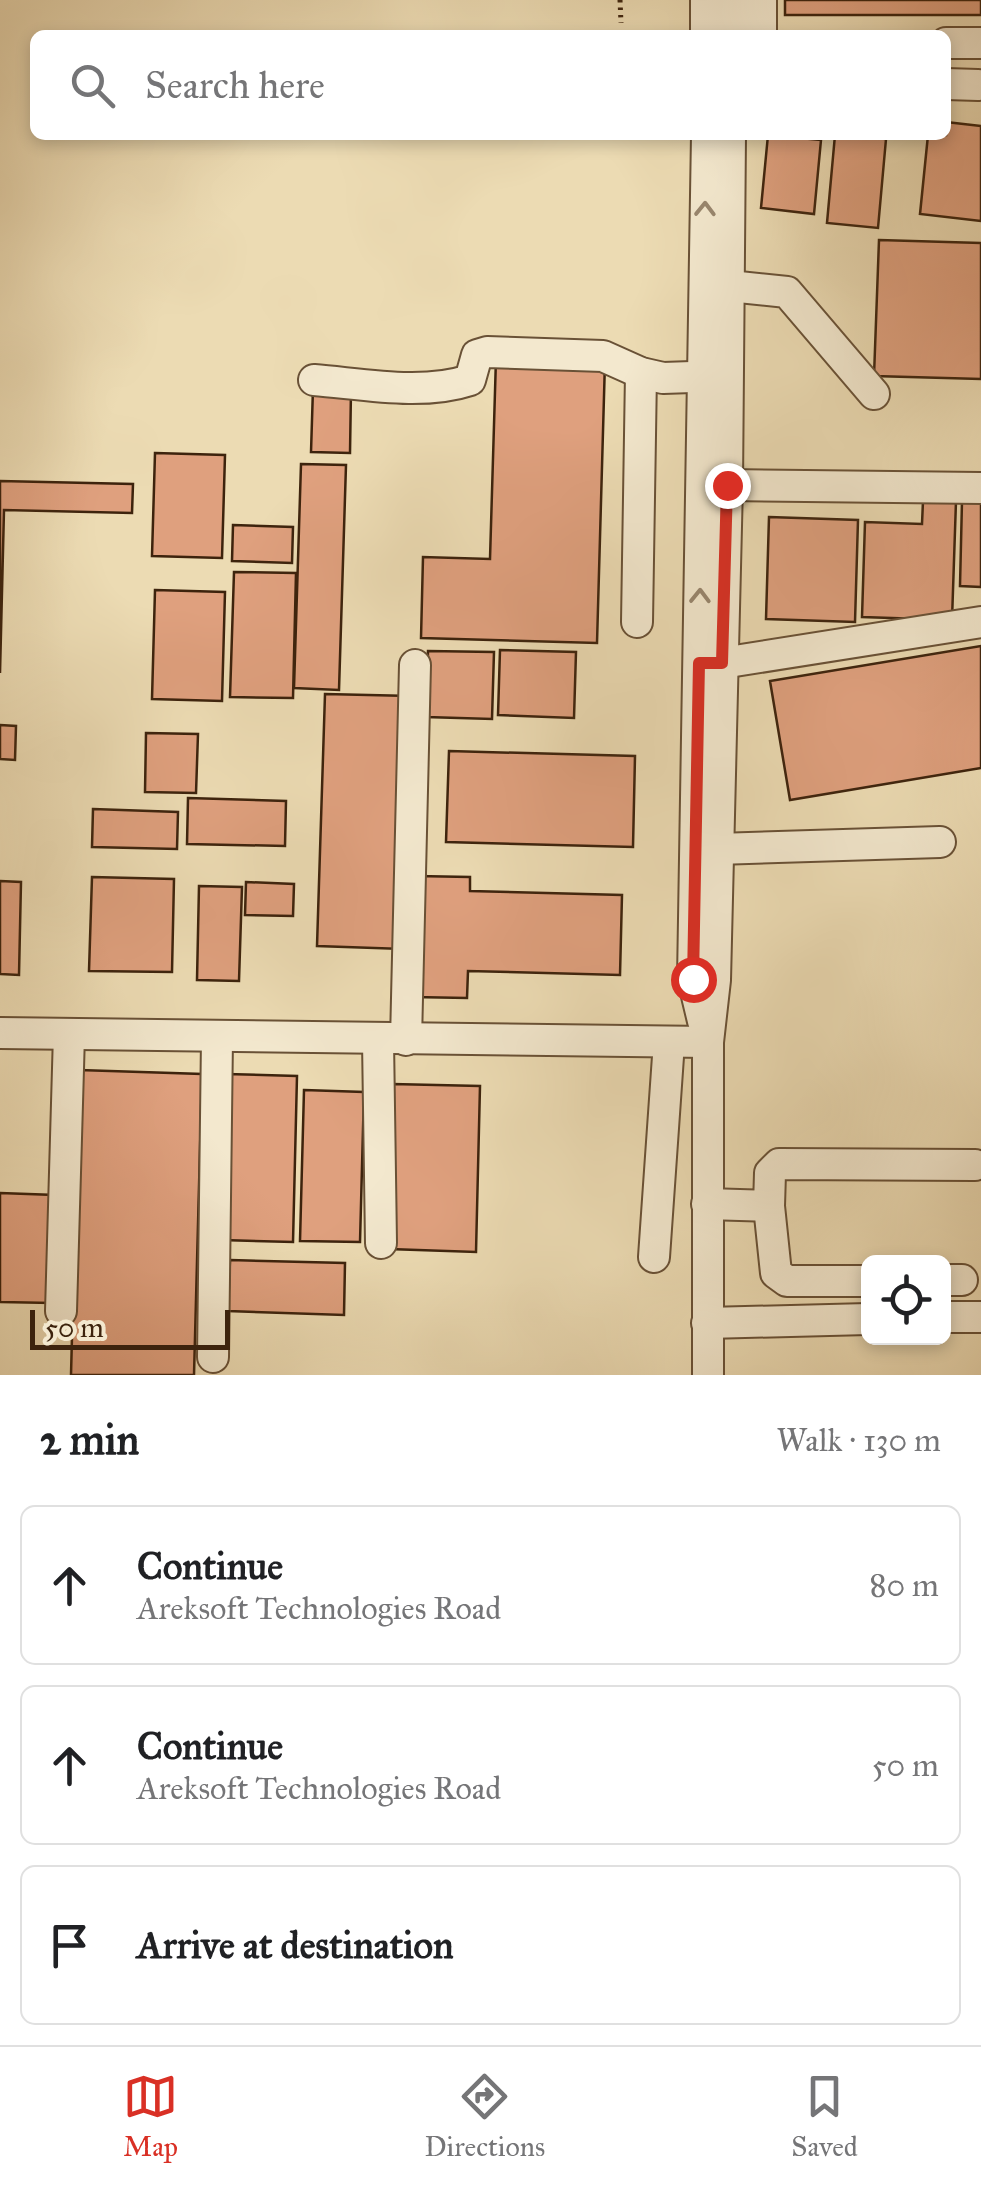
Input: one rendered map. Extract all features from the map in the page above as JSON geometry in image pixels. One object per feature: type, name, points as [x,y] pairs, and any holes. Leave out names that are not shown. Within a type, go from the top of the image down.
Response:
[{"type":"street","points":[[706,0],[706,30]]},
{"type":"street","points":[[730,0],[731,30]]},
{"type":"street","points":[[761,0],[761,30]]},
{"type":"street","points":[[951,42],[981,43]]},
{"type":"street","points":[[951,84],[978,85]]},
{"type":"street","points":[[706,140],[716,284],[715,376],[710,663],[693,979],[708,1042]]},
{"type":"street","points":[[716,284],[730,140]]},
{"type":"street","points":[[716,284],[788,292],[874,394]]},
{"type":"street","points":[[314,380],[453,386],[470,380],[477,355],[486,352],[603,356],[663,378],[715,376]]},
{"type":"street","points":[[636,622],[641,373]]},
{"type":"street","points":[[708,1375],[708,1042],[716,980],[717,850],[710,663],[727,485],[715,376]]},
{"type":"street","points":[[727,485],[981,488]]},
{"type":"street","points":[[710,663],[981,622]]},
{"type":"street","points":[[381,1243],[414,665]]},
{"type":"street","points":[[717,850],[940,842]]},
{"type":"street","points":[[0,1033],[708,1042]]},
{"type":"street","points":[[61,1311],[68,1034]]},
{"type":"street","points":[[214,1357],[217,1038]]},
{"type":"street","points":[[654,1257],[669,1042]]},
{"type":"street","points":[[861,1280],[787,1281],[776,1273],[769,1206],[770,1172],[779,1164],[975,1165]]},
{"type":"street","points":[[707,1204],[769,1206]]},
{"type":"street","points":[[951,1317],[981,1316]]},
{"type":"street","points":[[707,1322],[861,1319]]},
{"type":"path","points":[[620,0],[621,24]]},
{"type":"building","points":[[785,0],[981,0],[981,15],[785,15]]},
{"type":"building","points":[[951,123],[981,126],[981,221],[920,214],[927,140],[951,140]]},
{"type":"building","points":[[768,140],[821,140],[814,214],[761,208]]},
{"type":"building","points":[[835,140],[886,140],[878,228],[827,223]]},
{"type":"building","points":[[879,240],[981,243],[981,379],[874,376]]},
{"type":"building","points":[[496,358],[605,361],[597,643],[421,638],[423,557],[490,559]]},
{"type":"building","points":[[313,388],[351,390],[350,453],[311,452]]},
{"type":"building","points":[[155,453],[225,455],[222,558],[152,556]]},
{"type":"building","points":[[301,464],[346,465],[339,690],[294,688]]},
{"type":"building","points":[[0,481],[133,484],[132,513],[4,510],[0,673]]},
{"type":"building","points":[[923,501],[956,501],[952,620],[862,617],[865,522],[922,524]]},
{"type":"building","points":[[962,501],[981,502],[981,587],[960,586]]},
{"type":"building","points":[[769,517],[858,520],[855,622],[766,619]]},
{"type":"building","points":[[233,525],[293,527],[292,563],[232,561]]},
{"type":"building","points":[[234,572],[296,573],[293,698],[230,697]]},
{"type":"building","points":[[155,590],[225,592],[222,701],[152,699]]},
{"type":"building","points":[[981,646],[981,768],[790,800],[770,681]]},
{"type":"building","points":[[500,650],[576,652],[574,718],[498,715]]},
{"type":"building","points":[[428,651],[494,652],[492,719],[426,717]]},
{"type":"building","points":[[325,694],[411,696],[403,949],[317,946]]},
{"type":"building","points":[[0,725],[16,726],[15,760],[0,759]]},
{"type":"building","points":[[146,733],[198,734],[196,793],[145,792]]},
{"type":"building","points":[[449,751],[635,756],[633,847],[446,842]]},
{"type":"building","points":[[188,798],[286,801],[285,846],[187,844]]},
{"type":"building","points":[[93,809],[178,812],[177,849],[92,847]]},
{"type":"building","points":[[416,876],[470,877],[470,891],[622,895],[620,975],[468,971],[467,998],[413,997]]},
{"type":"building","points":[[92,877],[174,879],[172,972],[89,971]]},
{"type":"building","points":[[0,881],[21,882],[19,975],[0,974]]},
{"type":"building","points":[[246,882],[294,884],[293,916],[245,915]]},
{"type":"building","points":[[199,886],[242,887],[239,981],[197,980]]},
{"type":"building","points":[[79,1070],[202,1074],[194,1375],[71,1375]]},
{"type":"building","points":[[226,1074],[297,1076],[293,1242],[222,1240]]},
{"type":"building","points":[[392,1084],[480,1086],[476,1252],[389,1249]]},
{"type":"building","points":[[304,1090],[364,1092],[360,1242],[300,1241]]},
{"type":"building","points":[[0,1193],[55,1195],[52,1303],[0,1302]]},
{"type":"building","points":[[230,1260],[345,1263],[344,1315],[228,1311]]},
{"type":"route","points":[[693,979],[699,663],[722,663],[727,485]]}]
